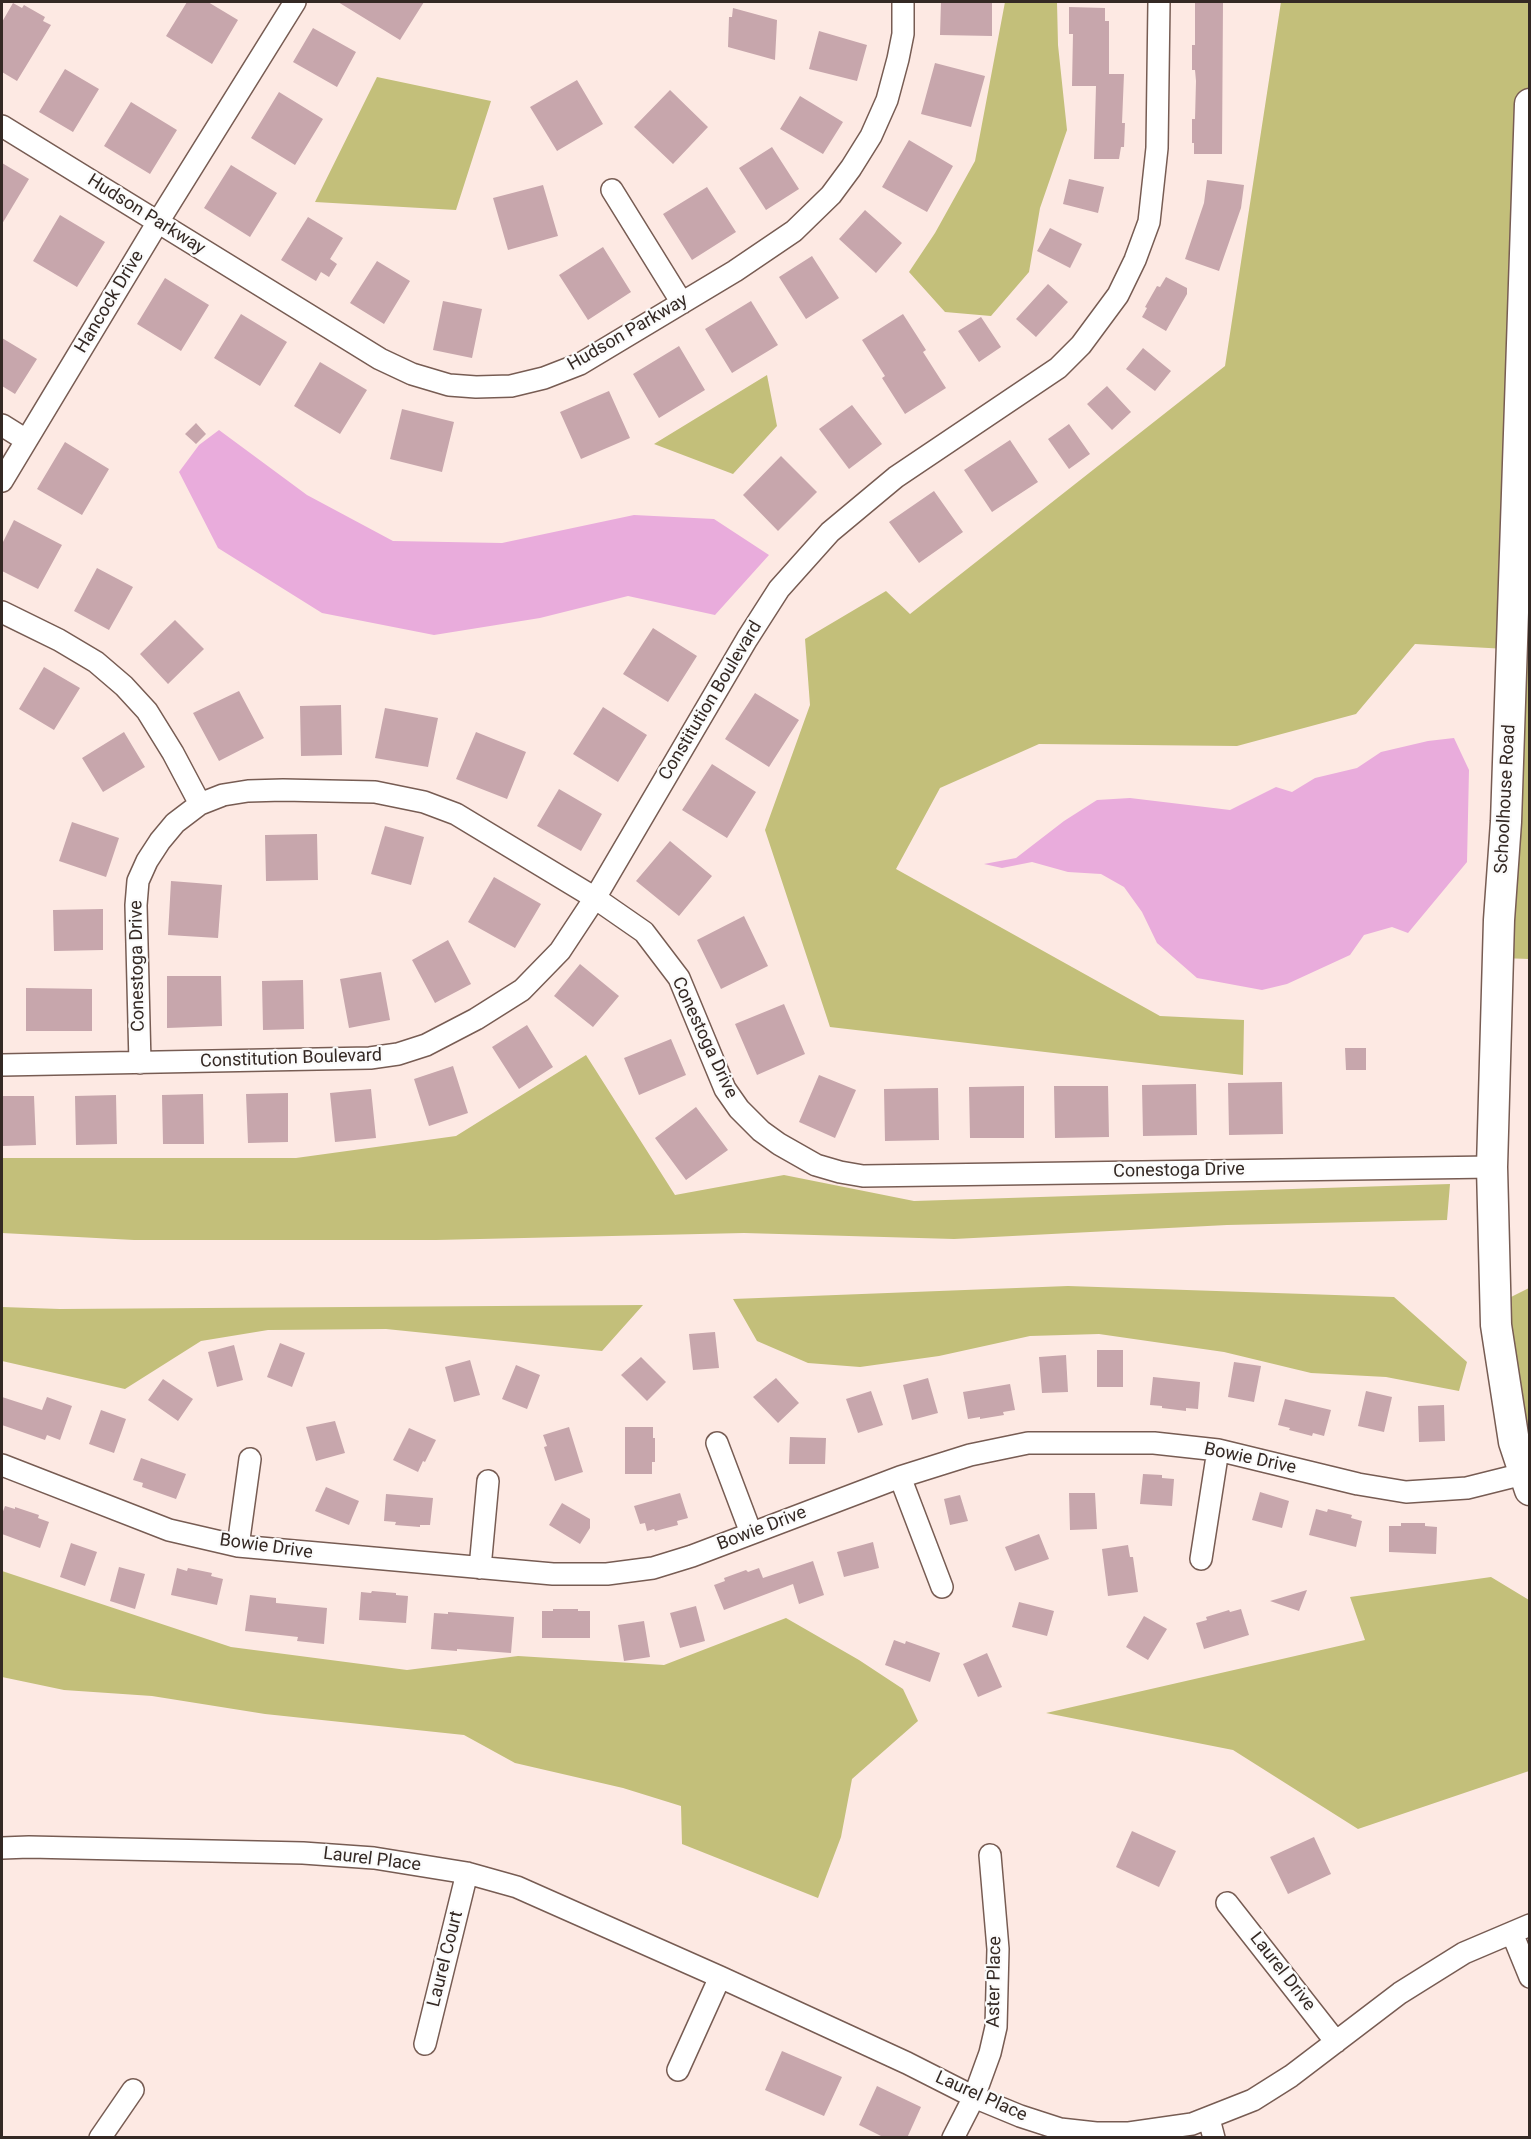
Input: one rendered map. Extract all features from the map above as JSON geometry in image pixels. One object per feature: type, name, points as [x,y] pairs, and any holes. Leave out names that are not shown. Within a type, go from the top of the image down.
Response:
[{"type":"street","name":"Hudson Parkway","points":[[2,126],[380,359],[412,374],[449,385],[511,386],[544,378],[580,364],[682,303],[794,231],[831,195],[871,135],[887,100],[903,34],[903,2]]},
{"type":"street","name":"Constitution Boulevard","points":[[2,1065],[370,1058],[398,1054],[426,1045],[476,1019],[522,990],[560,951],[595,898],[729,669],[779,589],[830,532],[896,477],[1058,368],[1081,345],[1118,295],[1135,260],[1149,222],[1158,148],[1159,2]]},
{"type":"street","name":"Hancock Drive","points":[[2,481],[289,4]]},
{"type":"street","name":"Schoolhouse Road","points":[[1526,1482],[1514,1442],[1496,1325],[1492,1167],[1499,920],[1506,822],[1530,104]]},
{"type":"street","points":[[612,190],[682,303]]},
{"type":"street","points":[[2,424],[26,440]]},
{"type":"street","points":[[2,612],[59,640],[96,662],[124,686],[147,711],[200,804]]},
{"type":"street","name":"Conestoga Drive","points":[[140,1063],[136,905],[138,881],[160,841],[176,823],[200,804],[223,795],[248,791],[284,790],[375,792],[424,802],[456,814],[595,898],[644,932],[679,978],[720,1078],[739,1109],[760,1131],[816,1165],[863,1176],[1492,1167]]},
{"type":"street","points":[[717,1443],[751,1533]]},
{"type":"street","name":"Bowie Drive","points":[[2,1465],[169,1530],[238,1546],[553,1574],[618,1572],[653,1568],[692,1556],[900,1477],[970,1455],[1028,1443],[1154,1443],[1218,1450],[1358,1484],[1406,1492],[1526,1482]]},
{"type":"street","points":[[1201,1559],[1218,1450]]},
{"type":"street","points":[[238,1546],[250,1459]]},
{"type":"street","points":[[900,1477],[942,1587]]},
{"type":"street","points":[[480,1569],[488,1481]]},
{"type":"street","name":"Laurel Place","points":[[2,1848],[303,1852],[374,1858],[467,1873],[517,1887],[720,1977],[974,2097],[1020,2116],[1060,2128],[1096,2133],[1129,2133],[1192,2124],[1212,2128],[1291,2076],[1400,1993],[1464,1953],[1521,1929]]},
{"type":"street","name":"Aster Place","points":[[953,2138],[974,2097],[990,2053],[996,2027],[998,1949],[990,1855]]},
{"type":"street","name":"Laurel Court","points":[[425,2044],[467,1873]]},
{"type":"street","name":"Laurel Drive","points":[[1227,1903],[1336,2042]]},
{"type":"street","points":[[1521,1929],[1530,1977]]},
{"type":"street","points":[[678,2070],[720,1977]]},
{"type":"street","points":[[100,2138],[133,2090]]},
{"type":"shaded area","points":[[1005,2],[1057,2],[1058,45],[1067,130],[1040,208],[1029,272],[991,316],[945,312],[909,272],[935,233],[975,161]]},
{"type":"shaded area","points":[[1281,2],[1529,2],[1529,959],[1501,958],[1507,649],[1415,644],[1356,714],[1237,746],[1039,744],[940,788],[896,869],[1160,1016],[1244,1020],[1243,1075],[830,1027],[765,830],[810,705],[805,639],[886,591],[910,614],[1225,366]]},
{"type":"shaded area","points":[[377,77],[491,101],[456,210],[315,202]]},
{"type":"shaded area","points":[[767,375],[777,426],[733,474],[654,444]]},
{"type":"shaded area","points":[[219,430],[307,495],[393,541],[502,543],[634,515],[714,519],[769,555],[715,615],[628,596],[540,618],[434,635],[322,613],[218,548],[179,472],[199,445]]},
{"type":"shaded area","points":[[1454,738],[1469,770],[1467,862],[1408,933],[1392,927],[1364,935],[1350,955],[1287,984],[1262,990],[1197,978],[1157,943],[1142,912],[1124,887],[1101,874],[1068,872],[1032,862],[1002,868],[984,864],[1016,858],[1064,821],[1097,800],[1130,798],[1230,810],[1276,787],[1292,792],[1315,778],[1357,768],[1381,752],[1428,741]]},
{"type":"shaded area","points":[[586,1055],[675,1195],[784,1175],[914,1201],[1450,1184],[1447,1220],[1227,1225],[954,1239],[744,1233],[436,1240],[134,1240],[2,1233],[2,1158],[296,1158],[456,1136]]},
{"type":"shaded area","points":[[1068,1286],[1394,1297],[1467,1362],[1459,1391],[1386,1377],[1311,1373],[1224,1352],[1099,1334],[1030,1336],[939,1356],[860,1367],[808,1363],[757,1341],[733,1299]]},
{"type":"shaded area","points":[[1529,1288],[1529,1445],[1495,1305]]},
{"type":"shaded area","points":[[643,1305],[602,1351],[386,1329],[268,1330],[201,1341],[125,1389],[2,1361],[2,1307],[60,1309]]},
{"type":"shaded area","points":[[2,1571],[231,1647],[407,1670],[518,1656],[664,1665],[786,1618],[859,1660],[903,1689],[918,1721],[852,1779],[841,1837],[818,1898],[682,1844],[681,1806],[623,1788],[515,1763],[464,1735],[265,1714],[152,1696],[64,1690],[2,1677]]},
{"type":"shaded area","points":[[1491,1577],[1529,1600],[1529,1771],[1358,1829],[1233,1750],[1046,1713],[1365,1640],[1350,1597]]},
{"type":"building","points":[[187,2],[208,2],[238,20],[212,64],[166,36]]},
{"type":"building","points":[[338,2],[424,2],[400,40]]},
{"type":"building","points":[[941,2],[992,2],[992,36],[940,35]]},
{"type":"building","points":[[1195,2],[1223,2],[1222,154],[1194,154],[1194,143],[1192,143],[1196,81],[1195,70],[1192,70],[1192,45],[1195,45]]},
{"type":"building","points":[[13,3],[22,8],[24,5],[45,17],[43,21],[51,25],[17,81],[2,72],[2,22]]},
{"type":"building","points":[[1069,7],[1105,8],[1105,21],[1109,21],[1109,74],[1124,74],[1122,123],[1125,123],[1124,147],[1121,147],[1119,159],[1094,159],[1096,86],[1072,86],[1073,34],[1069,34]]},
{"type":"building","points":[[733,8],[777,20],[775,60],[728,47],[729,17],[732,17]]},
{"type":"building","points":[[313,28],[356,52],[337,87],[293,62]]},
{"type":"building","points":[[819,31],[867,45],[857,81],[809,69]]},
{"type":"building","points":[[935,63],[985,76],[971,127],[921,114]]},
{"type":"building","points":[[65,69],[99,89],[73,132],[39,112]]},
{"type":"building","points":[[577,80],[603,124],[557,151],[530,107]]},
{"type":"building","points":[[670,90],[708,127],[673,164],[634,127]]},
{"type":"building","points":[[279,92],[323,119],[295,165],[251,138]]},
{"type":"building","points":[[800,96],[843,122],[823,154],[780,129]]},
{"type":"building","points":[[131,102],[177,130],[150,174],[104,146]]},
{"type":"building","points":[[909,140],[953,166],[927,212],[882,187]]},
{"type":"building","points":[[772,147],[799,189],[766,210],[739,168]]},
{"type":"building","points":[[2,163],[29,179],[2,224]]},
{"type":"building","points":[[231,165],[277,193],[250,237],[204,208]]},
{"type":"building","points":[[1069,179],[1104,187],[1098,213],[1063,204]]},
{"type":"building","points":[[1207,180],[1244,185],[1241,208],[1219,271],[1185,259],[1204,203]]},
{"type":"building","points":[[543,185],[558,236],[508,250],[493,198]]},
{"type":"building","points":[[707,187],[736,232],[692,260],[663,214]]},
{"type":"building","points":[[865,210],[902,243],[876,273],[839,239]]},
{"type":"building","points":[[60,215],[105,242],[77,287],[33,261]]},
{"type":"building","points":[[308,217],[343,238],[330,259],[337,264],[329,277],[321,272],[316,281],[281,260]]},
{"type":"building","points":[[1050,228],[1082,244],[1070,268],[1037,251]]},
{"type":"building","points":[[603,247],[631,292],[588,320],[559,275]]},
{"type":"building","points":[[812,256],[839,298],[806,319],[779,277]]},
{"type":"building","points":[[377,261],[410,281],[384,324],[350,303]]},
{"type":"building","points":[[1166,277],[1187,288],[1187,294],[1166,331],[1142,317],[1157,286],[1160,287]]},
{"type":"building","points":[[165,278],[209,305],[181,351],[137,324]]},
{"type":"building","points":[[1048,284],[1068,302],[1036,337],[1016,319]]},
{"type":"building","points":[[443,301],[482,309],[472,358],[433,350]]},
{"type":"building","points":[[751,301],[778,345],[732,373],[705,329]]},
{"type":"building","points":[[241,314],[287,342],[260,386],[214,358]]},
{"type":"building","points":[[903,314],[946,388],[905,414],[862,340]]},
{"type":"building","points":[[981,317],[1001,347],[979,362],[958,331]]},
{"type":"building","points":[[2,338],[37,359],[15,394],[2,386]]},
{"type":"building","points":[[679,346],[705,390],[659,418],[633,374]]},
{"type":"building","points":[[1143,348],[1171,371],[1155,391],[1126,369]]},
{"type":"building","points":[[320,362],[367,390],[340,434],[294,406]]},
{"type":"building","points":[[1107,386],[1131,412],[1112,430],[1087,404]]},
{"type":"building","points":[[609,391],[630,438],[581,459],[560,412]]},
{"type":"building","points":[[852,405],[882,444],[849,469],[819,429]]},
{"type":"building","points":[[402,409],[454,422],[442,472],[390,459]]},
{"type":"building","points":[[196,423],[206,434],[196,444],[185,434]]},
{"type":"building","points":[[1069,424],[1090,454],[1069,469],[1048,439]]},
{"type":"building","points":[[1010,440],[1038,482],[992,512],[964,470]]},
{"type":"building","points":[[65,442],[109,469],[82,515],[37,489]]},
{"type":"building","points":[[781,456],[817,492],[778,531],[743,495]]},
{"type":"building","points":[[934,491],[963,532],[919,563],[889,522]]},
{"type":"building","points":[[14,520],[62,545],[38,589],[2,571],[2,544]]},
{"type":"building","points":[[97,568],[133,587],[109,630],[74,611]]},
{"type":"building","points":[[175,620],[204,649],[168,684],[140,654]]},
{"type":"building","points":[[653,628],[697,656],[668,702],[623,674]]},
{"type":"building","points":[[44,667],[80,688],[54,730],[19,709]]},
{"type":"building","points":[[239,691],[264,738],[219,761],[193,713]]},
{"type":"building","points":[[755,693],[799,720],[769,767],[725,739]]},
{"type":"building","points":[[341,705],[342,755],[301,756],[300,706]]},
{"type":"building","points":[[603,707],[647,735],[618,782],[573,754]]},
{"type":"building","points":[[385,708],[438,718],[428,767],[375,758]]},
{"type":"building","points":[[124,732],[145,767],[103,792],[82,758]]},
{"type":"building","points":[[476,732],[526,752],[507,799],[456,779]]},
{"type":"building","points":[[712,764],[756,792],[727,838],[682,810]]},
{"type":"building","points":[[559,789],[602,814],[581,851],[537,826]]},
{"type":"building","points":[[72,822],[119,838],[106,877],[59,861]]},
{"type":"building","points":[[385,826],[424,837],[411,885],[371,874]]},
{"type":"building","points":[[317,834],[318,880],[266,881],[265,835]]},
{"type":"building","points":[[670,841],[712,876],[679,916],[636,881]]},
{"type":"building","points":[[494,877],[541,904],[515,948],[468,922]]},
{"type":"building","points":[[171,881],[222,885],[218,938],[168,935]]},
{"type":"building","points":[[103,909],[103,950],[54,951],[53,910]]},
{"type":"building","points":[[744,916],[768,966],[721,989],[697,940]]},
{"type":"building","points":[[448,940],[471,984],[435,1003],[412,960]]},
{"type":"building","points":[[580,964],[619,996],[593,1027],[554,996]]},
{"type":"building","points":[[381,972],[390,1020],[349,1028],[340,979]]},
{"type":"building","points":[[167,976],[221,976],[222,1026],[167,1028]]},
{"type":"building","points":[[303,980],[304,1029],[263,1030],[262,981]]},
{"type":"building","points":[[26,988],[92,989],[92,1031],[26,1031]]},
{"type":"building","points":[[784,1004],[805,1054],[757,1075],[735,1024]]},
{"type":"building","points":[[527,1025],[553,1067],[519,1089],[492,1047]]},
{"type":"building","points":[[671,1039],[686,1075],[639,1095],[624,1058]]},
{"type":"building","points":[[1345,1048],[1366,1048],[1366,1070],[1346,1070]]},
{"type":"building","points":[[453,1066],[468,1113],[429,1126],[414,1079]]},
{"type":"building","points":[[819,1075],[856,1090],[835,1138],[799,1122]]},
{"type":"building","points":[[1282,1082],[1283,1134],[1229,1135],[1228,1083]]},
{"type":"building","points":[[1196,1084],[1197,1135],[1143,1136],[1142,1085]]},
{"type":"building","points":[[1024,1086],[1024,1138],[970,1138],[969,1087]]},
{"type":"building","points":[[1054,1086],[1108,1086],[1109,1137],[1055,1138]]},
{"type":"building","points":[[938,1088],[939,1140],[885,1141],[884,1089]]},
{"type":"building","points":[[371,1089],[376,1138],[335,1142],[330,1093]]},
{"type":"building","points":[[288,1093],[288,1142],[248,1143],[246,1094]]},
{"type":"building","points":[[203,1094],[204,1144],[163,1144],[162,1095]]},
{"type":"building","points":[[116,1095],[117,1144],[76,1145],[75,1096]]},
{"type":"building","points":[[2,1096],[34,1096],[36,1145],[2,1146]]},
{"type":"building","points":[[696,1107],[728,1150],[686,1180],[655,1138]]},
{"type":"building","points":[[715,1332],[719,1368],[693,1370],[689,1334]]},
{"type":"building","points":[[280,1343],[305,1353],[292,1387],[267,1377]]},
{"type":"building","points":[[234,1345],[243,1380],[217,1387],[208,1352]]},
{"type":"building","points":[[1097,1350],[1123,1350],[1123,1387],[1097,1387]]},
{"type":"building","points":[[1066,1355],[1068,1392],[1042,1393],[1039,1357]]},
{"type":"building","points":[[641,1357],[666,1382],[647,1401],[621,1375]]},
{"type":"building","points":[[470,1360],[480,1395],[454,1402],[445,1367]]},
{"type":"building","points":[[1234,1362],[1261,1366],[1254,1402],[1228,1397]]},
{"type":"building","points":[[516,1365],[540,1375],[527,1409],[502,1399]]},
{"type":"building","points":[[1153,1377],[1200,1382],[1198,1409],[1186,1408],[1186,1411],[1150,1405]]},
{"type":"building","points":[[776,1378],[799,1403],[778,1423],[753,1397]]},
{"type":"building","points":[[928,1378],[938,1413],[912,1420],[903,1385]]},
{"type":"building","points":[[163,1379],[193,1399],[178,1421],[148,1400]]},
{"type":"building","points":[[1010,1384],[1015,1410],[1003,1412],[1004,1415],[968,1419],[963,1392]]},
{"type":"building","points":[[871,1391],[883,1425],[858,1433],[846,1399]]},
{"type":"building","points":[[1366,1391],[1392,1397],[1384,1432],[1358,1426]]},
{"type":"building","points":[[2,1397],[42,1410],[47,1397],[72,1406],[60,1440],[47,1435],[45,1440],[2,1425]]},
{"type":"building","points":[[1285,1399],[1331,1410],[1324,1436],[1313,1433],[1312,1436],[1278,1425]]},
{"type":"building","points":[[1444,1405],[1445,1441],[1419,1442],[1418,1406]]},
{"type":"building","points":[[101,1410],[126,1419],[114,1453],[89,1444]]},
{"type":"building","points":[[335,1421],[345,1453],[316,1461],[306,1427]]},
{"type":"building","points":[[569,1427],[583,1472],[555,1481],[544,1447],[547,1446],[543,1435]]},
{"type":"building","points":[[625,1427],[653,1427],[655,1462],[652,1462],[652,1474],[625,1474]]},
{"type":"building","points":[[409,1428],[436,1440],[418,1472],[393,1460]]},
{"type":"building","points":[[790,1437],[826,1438],[825,1464],[789,1464]]},
{"type":"building","points":[[141,1458],[186,1474],[176,1499],[142,1487],[143,1483],[133,1480]]},
{"type":"building","points":[[1143,1474],[1162,1475],[1162,1478],[1174,1479],[1172,1506],[1140,1504]]},
{"type":"building","points":[[326,1487],[359,1501],[349,1525],[315,1511]]},
{"type":"building","points":[[1260,1492],[1289,1501],[1282,1528],[1252,1520]]},
{"type":"building","points":[[680,1493],[688,1518],[677,1521],[678,1525],[655,1531],[654,1529],[647,1531],[645,1523],[640,1524],[634,1506]]},
{"type":"building","points":[[1069,1493],[1095,1493],[1097,1529],[1070,1530]]},
{"type":"building","points":[[386,1494],[433,1498],[430,1525],[420,1525],[420,1527],[395,1525],[396,1522],[384,1521]]},
{"type":"building","points":[[960,1495],[968,1521],[950,1525],[944,1499]]},
{"type":"building","points":[[562,1503],[590,1519],[590,1528],[580,1544],[549,1525]]},
{"type":"building","points":[[5,1506],[39,1515],[38,1518],[49,1522],[40,1548],[2,1534],[2,1514]]},
{"type":"building","points":[[1316,1509],[1327,1512],[1328,1509],[1352,1515],[1351,1518],[1362,1521],[1356,1547],[1309,1535]]},
{"type":"building","points":[[1401,1523],[1425,1523],[1425,1526],[1437,1527],[1436,1554],[1389,1552],[1389,1526],[1401,1526]]},
{"type":"building","points":[[1039,1534],[1049,1559],[1015,1571],[1005,1547]]},
{"type":"building","points":[[873,1542],[879,1568],[844,1577],[837,1552]]},
{"type":"building","points":[[71,1543],[97,1552],[85,1586],[60,1577]]},
{"type":"building","points":[[1128,1545],[1130,1557],[1133,1557],[1138,1592],[1108,1596],[1102,1549]]},
{"type":"building","points":[[813,1561],[824,1595],[799,1604],[793,1584],[724,1610],[714,1585],[725,1581],[724,1578],[746,1570],[748,1572],[759,1568],[763,1578]]},
{"type":"building","points":[[119,1567],[145,1574],[135,1609],[110,1601]]},
{"type":"building","points":[[177,1568],[212,1573],[211,1576],[223,1579],[217,1605],[171,1595]]},
{"type":"building","points":[[1307,1590],[1299,1611],[1270,1601]]},
{"type":"building","points":[[372,1591],[408,1596],[406,1623],[359,1620],[361,1592],[371,1593]]},
{"type":"building","points":[[250,1595],[276,1598],[276,1603],[327,1608],[324,1644],[297,1641],[298,1637],[245,1631]]},
{"type":"building","points":[[1019,1602],[1054,1611],[1047,1636],[1012,1627]]},
{"type":"building","points":[[696,1606],[705,1641],[680,1648],[670,1613]]},
{"type":"building","points":[[553,1609],[590,1611],[590,1638],[542,1638],[542,1611],[553,1611]]},
{"type":"building","points":[[1241,1609],[1249,1635],[1204,1649],[1196,1623],[1207,1620],[1206,1617]]},
{"type":"building","points":[[448,1612],[514,1617],[511,1653],[431,1649],[434,1613],[448,1614]]},
{"type":"building","points":[[1144,1616],[1167,1629],[1148,1660],[1126,1647]]},
{"type":"building","points":[[644,1621],[650,1657],[624,1661],[618,1625]]},
{"type":"building","points":[[894,1640],[905,1644],[906,1641],[940,1653],[930,1682],[885,1665]]},
{"type":"building","points":[[987,1653],[1002,1687],[978,1697],[963,1664]]},
{"type":"building","points":[[1132,1831],[1176,1851],[1159,1887],[1116,1867]]},
{"type":"building","points":[[1314,1837],[1331,1874],[1288,1894],[1270,1857]]},
{"type":"building","points":[[782,2051],[842,2077],[824,2116],[765,2090]]},
{"type":"building","points":[[877,2086],[921,2107],[907,2138],[885,2138],[859,2125]]}]
